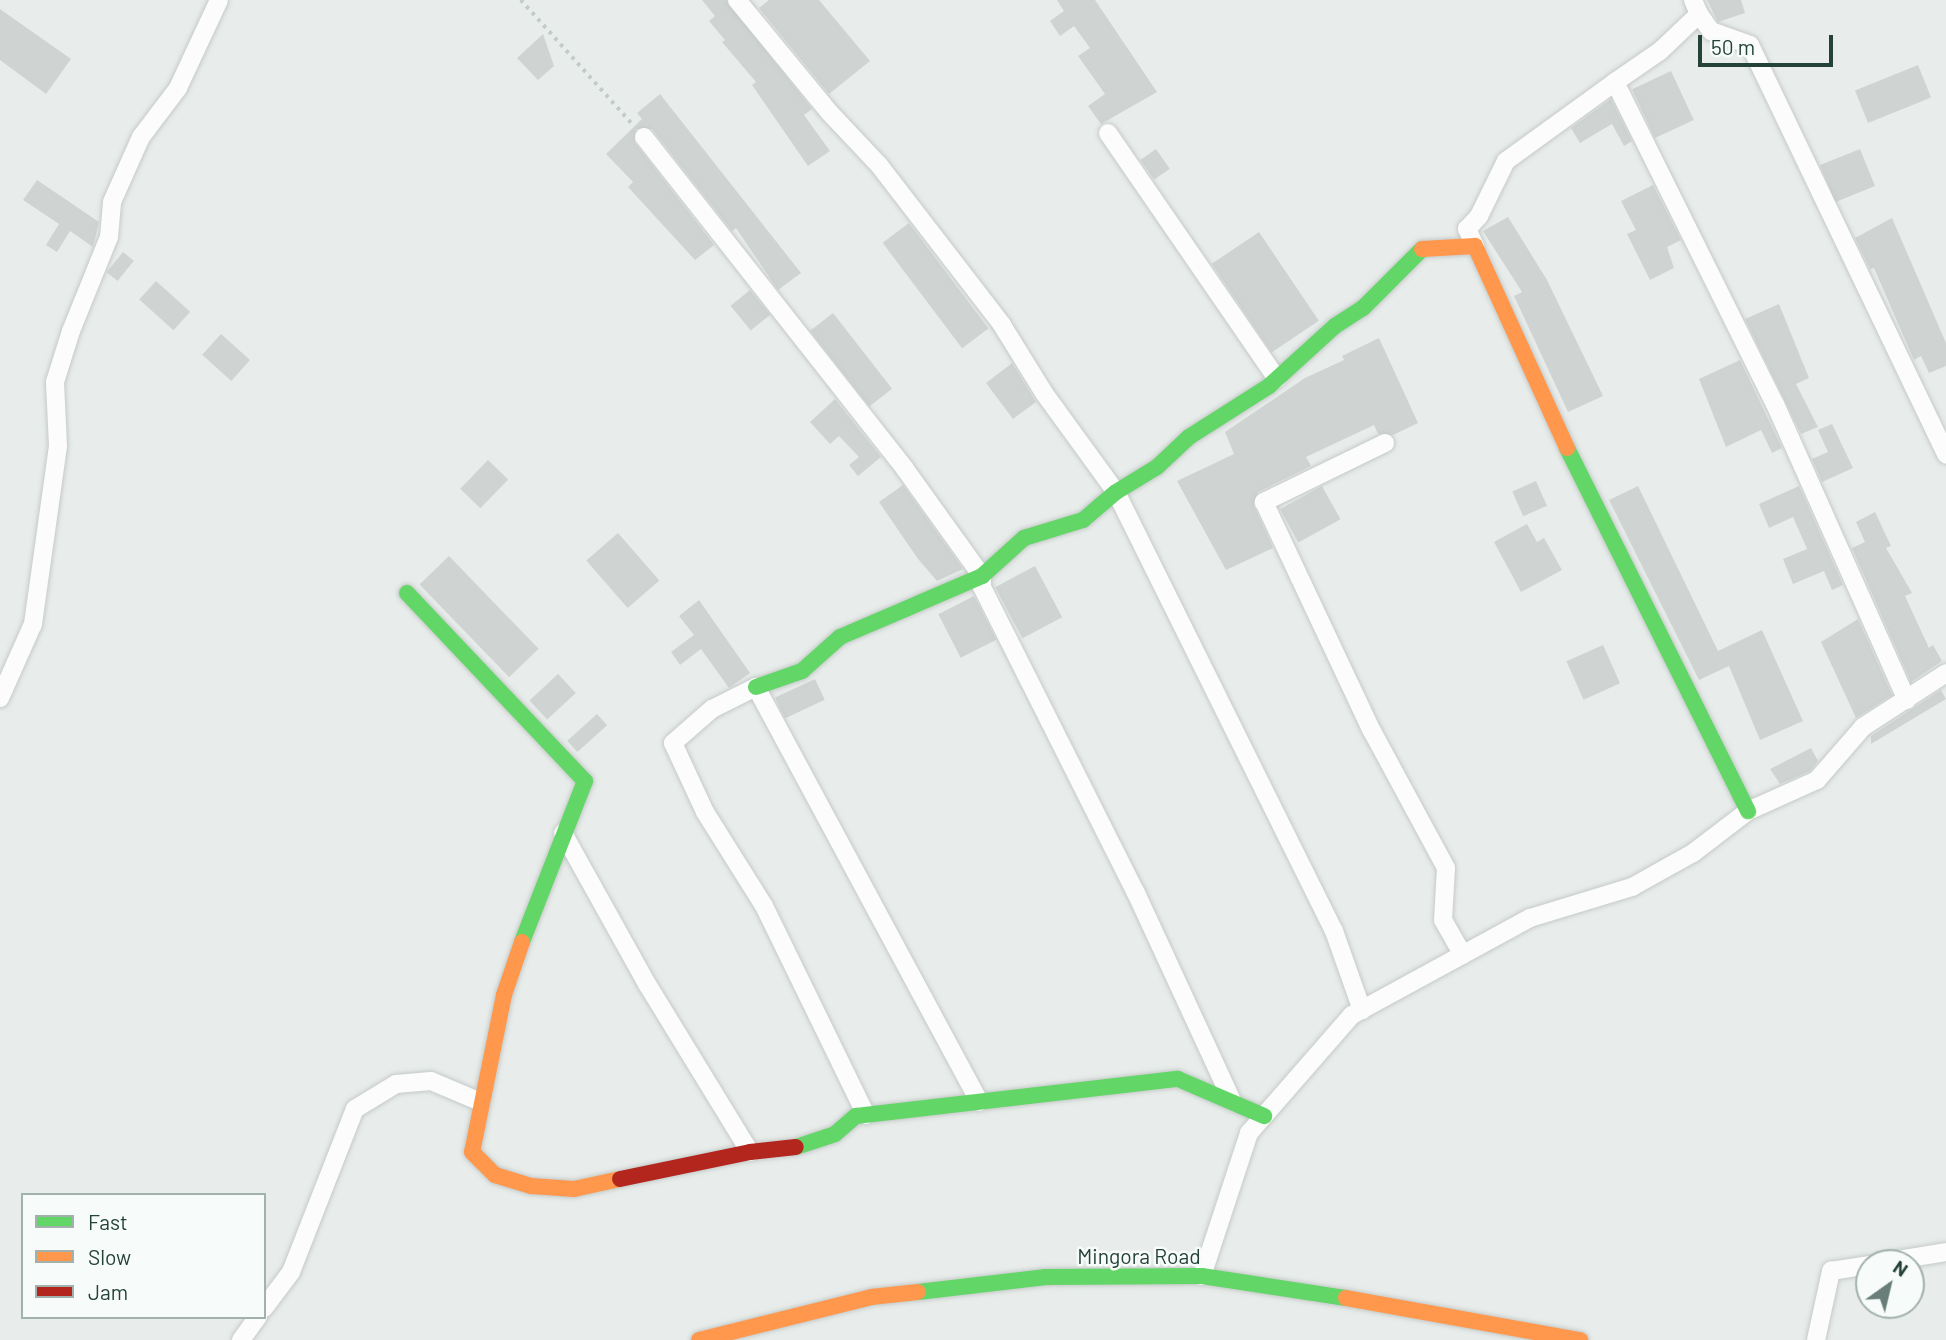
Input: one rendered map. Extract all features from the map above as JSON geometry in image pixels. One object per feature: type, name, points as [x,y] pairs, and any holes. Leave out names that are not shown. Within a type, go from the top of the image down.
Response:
[{"type":"main road","points":[[756,687],[802,671],[840,637],[906,612],[982,576],[1024,538],[1083,520],[1116,492],[1157,467],[1189,437],[1277,379],[1335,326],[1363,308],[1420,249],[1475,246],[1584,484],[1748,811]]},
{"type":"main road","points":[[407,593],[551,740],[585,781],[563,833],[504,995],[472,1153],[495,1175],[531,1186],[574,1189],[750,1152],[791,1149],[835,1134],[856,1116],[1178,1079],[1231,1099],[1264,1116]]},
{"type":"main road","name":"Mingora Road","points":[[699,1340],[871,1297],[1046,1277],[1202,1276],[1455,1314],[1580,1340]]},
{"type":"street","points":[[0,698],[33,624],[58,446],[55,382],[71,331],[109,237],[112,202],[131,159],[141,137],[178,88],[219,0]]},
{"type":"street","points":[[737,0],[896,186],[1002,325],[1044,393],[1116,492],[1334,931],[1362,1010]]},
{"type":"street","points":[[1475,246],[1466,229],[1479,216],[1506,161],[1660,51],[1696,7],[1712,31],[1750,45],[1946,455]]},
{"type":"street","points":[[1615,82],[1775,404],[1907,700]]},
{"type":"street","points":[[1108,133],[1277,379]]},
{"type":"street","points":[[644,137],[905,469],[982,576],[982,587],[1103,824],[1231,1099]]},
{"type":"street","points":[[1385,443],[1264,502],[1372,731],[1446,868],[1443,920],[1463,955]]},
{"type":"street","points":[[1202,1276],[1250,1133],[1362,1010],[1530,918],[1632,887],[1693,853],[1748,811],[1817,780],[1863,727],[1946,673]]},
{"type":"street","points":[[866,1115],[764,906],[705,812],[673,743],[712,709],[756,687],[979,1102]]},
{"type":"street","points":[[563,833],[647,984],[750,1152]]},
{"type":"street","points":[[266,1305],[291,1272],[355,1109],[396,1084],[431,1081],[481,1102]]},
{"type":"street","points":[[1925,1255],[1946,1252]]},
{"type":"street","points":[[1816,1340],[1831,1271],[1855,1267]]},
{"type":"street","points":[[241,1340],[257,1319]]},
{"type":"street","points":[[780,1320],[783,1340]]},
{"type":"path","points":[[521,0],[644,137]]},
{"type":"building","points":[[702,0],[726,0],[812,109],[804,115],[830,151],[808,166],[752,85],[756,82],[722,42],[725,40],[709,21],[715,16]]},
{"type":"building","points":[[769,0],[819,0],[870,61],[829,94],[759,8]]},
{"type":"building","points":[[1057,0],[1095,0],[1157,92],[1101,124],[1088,106],[1105,94],[1078,56],[1090,48],[1074,26],[1060,36],[1050,21],[1064,11]]},
{"type":"building","points":[[1707,0],[1741,0],[1745,13],[1718,22]]},
{"type":"building","points":[[0,9],[71,59],[46,94],[0,60]]},
{"type":"building","points":[[543,34],[554,66],[538,80],[517,58]]},
{"type":"building","points":[[1918,65],[1931,97],[1868,123],[1855,90]]},
{"type":"building","points":[[1671,71],[1694,120],[1655,138],[1632,89]]},
{"type":"building","points":[[660,94],[801,273],[778,290],[736,228],[732,231],[652,129],[636,129],[635,143],[714,245],[695,260],[628,187],[633,182],[606,154],[642,119],[637,113]]},
{"type":"building","points":[[1611,99],[1632,141],[1624,146],[1612,124],[1580,143],[1571,128]]},
{"type":"building","points":[[1156,149],[1170,169],[1154,180],[1140,160]]},
{"type":"building","points":[[1860,149],[1875,186],[1835,202],[1820,165]]},
{"type":"building","points":[[37,180],[99,222],[93,247],[70,231],[57,252],[46,245],[59,224],[23,200]]},
{"type":"building","points":[[1653,185],[1681,240],[1667,247],[1674,268],[1650,280],[1627,234],[1636,230],[1621,201]]},
{"type":"building","points":[[1508,217],[1547,280],[1603,396],[1568,412],[1514,296],[1522,292],[1483,231]]},
{"type":"building","points":[[1892,218],[1946,343],[1946,366],[1929,373],[1921,356],[1914,360],[1874,268],[1870,269],[1855,238]]},
{"type":"building","points":[[909,223],[988,328],[962,348],[883,243]]},
{"type":"building","points":[[1259,232],[1319,321],[1272,353],[1212,264]]},
{"type":"building","points":[[123,252],[134,261],[118,281],[107,272]]},
{"type":"building","points":[[156,281],[190,312],[173,330],[139,300]]},
{"type":"building","points":[[750,290],[770,315],[751,331],[731,306]]},
{"type":"building","points":[[1779,304],[1809,378],[1796,384],[1818,427],[1801,434],[1745,319]]},
{"type":"building","points":[[833,313],[892,389],[869,407],[810,331]]},
{"type":"building","points":[[221,334],[250,360],[231,381],[202,355]]},
{"type":"building","points":[[1379,338],[1418,423],[1393,435],[1378,434],[1374,425],[1306,457],[1311,466],[1258,492],[1254,506],[1273,548],[1226,570],[1177,481],[1234,454],[1225,432],[1305,378],[1344,360],[1342,356]]},
{"type":"building","points":[[1740,360],[1782,448],[1772,453],[1761,430],[1726,447],[1699,379]]},
{"type":"building","points":[[1012,363],[1036,402],[1013,419],[986,383]]},
{"type":"building","points":[[835,399],[881,457],[858,476],[849,465],[859,457],[839,436],[830,444],[810,422]]},
{"type":"building","points":[[1832,424],[1853,468],[1822,482],[1812,459],[1828,452],[1818,430]]},
{"type":"building","points":[[488,460],[508,479],[480,508],[460,489]]},
{"type":"building","points":[[1536,481],[1547,506],[1523,516],[1512,492]]},
{"type":"building","points":[[903,485],[963,569],[937,581],[918,559],[879,502]]},
{"type":"building","points":[[1322,486],[1340,519],[1298,543],[1280,509]]},
{"type":"building","points":[[1638,486],[1718,651],[1762,630],[1803,721],[1760,740],[1729,666],[1699,680],[1609,500]]},
{"type":"building","points":[[1799,486],[1843,585],[1832,590],[1824,571],[1793,584],[1783,559],[1807,549],[1793,517],[1769,528],[1759,504]]},
{"type":"building","points":[[1875,512],[1891,546],[1886,548],[1912,593],[1905,596],[1929,648],[1933,645],[1942,661],[1911,682],[1852,548],[1865,542],[1856,522]]},
{"type":"building","points":[[1527,524],[1537,542],[1544,538],[1562,570],[1521,592],[1494,542]]},
{"type":"building","points":[[618,533],[659,581],[628,608],[586,561]]},
{"type":"building","points":[[449,556],[539,649],[509,677],[420,584]]},
{"type":"building","points":[[1035,566],[1062,617],[1022,638],[995,587]]},
{"type":"building","points":[[974,596],[996,640],[961,658],[938,614]]},
{"type":"building","points":[[699,600],[750,673],[729,688],[701,649],[680,665],[671,652],[694,635],[679,616]]},
{"type":"building","points":[[1858,619],[1892,695],[1856,718],[1821,642]]},
{"type":"building","points":[[1603,645],[1620,683],[1584,700],[1566,661]]},
{"type":"building","points":[[558,674],[576,693],[547,720],[529,701]]},
{"type":"building","points":[[815,679],[825,700],[785,718],[775,698]]},
{"type":"building","points":[[1941,690],[1946,699],[1871,744],[1871,736]]},
{"type":"building","points":[[597,714],[607,725],[577,752],[567,741]]},
{"type":"building","points":[[1811,748],[1818,761],[1810,771],[1780,784],[1770,769]]},
{"type":"traffic: fast","points":[[756,687],[802,671],[840,637],[982,576],[1024,538],[1083,520],[1116,492],[1157,467],[1189,437],[1269,386],[1335,326],[1363,308],[1422,249]]},
{"type":"traffic: fast","points":[[1567,448],[1748,811]]},
{"type":"traffic: fast","points":[[407,593],[585,781],[522,942]]},
{"type":"traffic: fast","points":[[796,1147],[835,1134],[856,1116],[1178,1079],[1264,1116]]},
{"type":"traffic: fast","points":[[918,1292],[1046,1277],[1202,1276],[1346,1298]]},
{"type":"traffic: slow","points":[[1422,249],[1475,246],[1567,448]]},
{"type":"traffic: slow","points":[[522,942],[504,995],[472,1152],[495,1175],[531,1186],[574,1189],[620,1179]]},
{"type":"traffic: slow","points":[[699,1340],[871,1297],[918,1292]]},
{"type":"traffic: slow","points":[[1346,1298],[1580,1340]]},
{"type":"traffic: jam","points":[[620,1179],[750,1152],[796,1147]]}]
